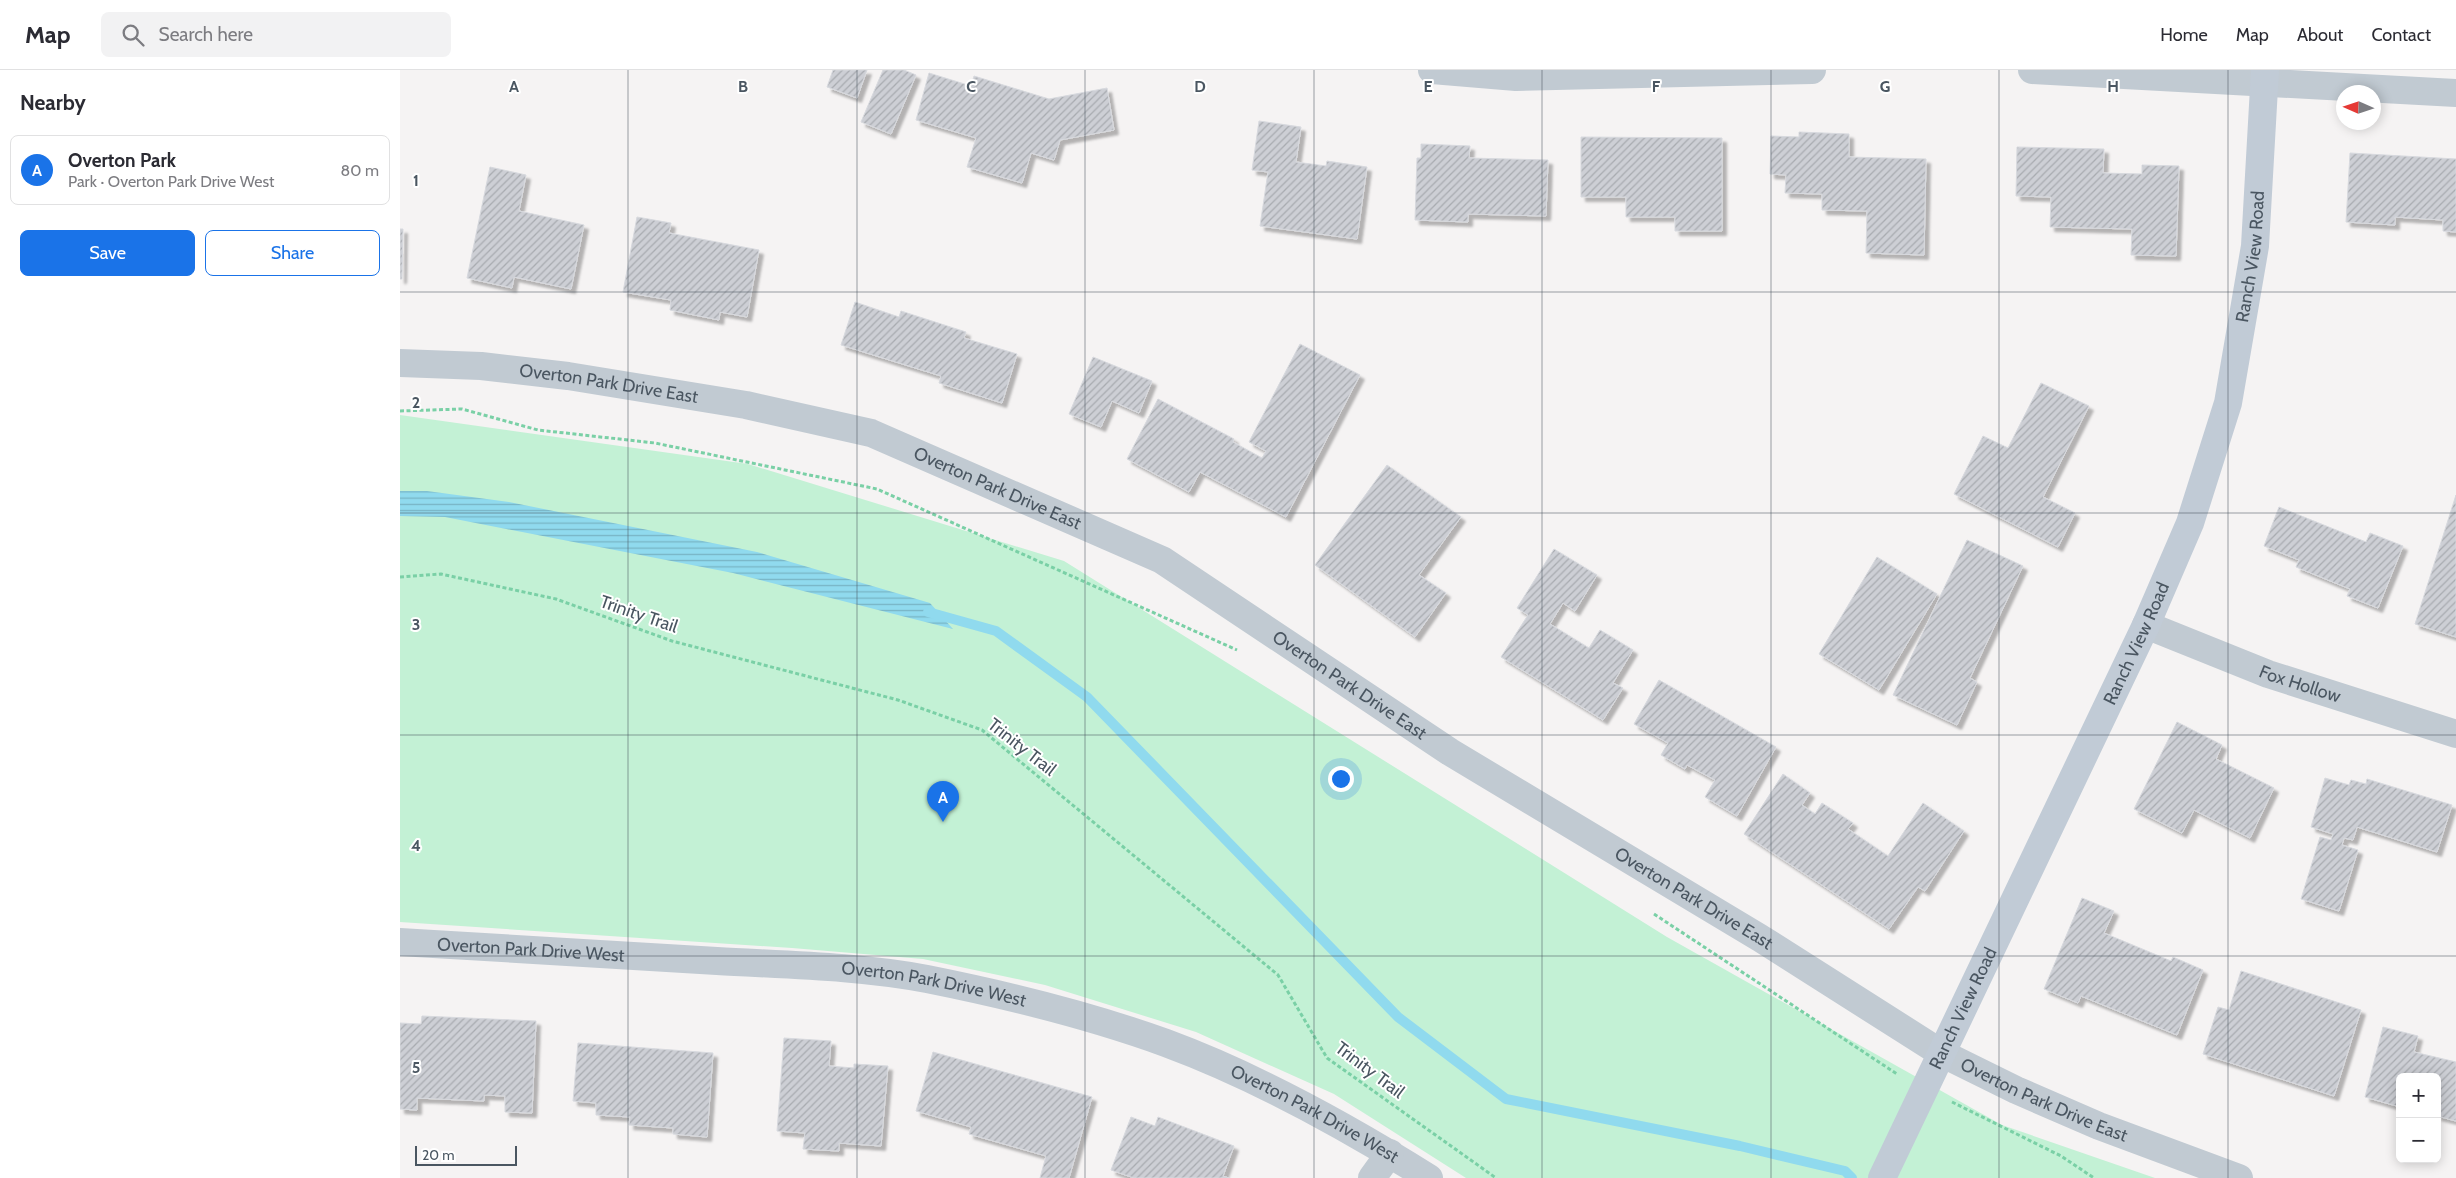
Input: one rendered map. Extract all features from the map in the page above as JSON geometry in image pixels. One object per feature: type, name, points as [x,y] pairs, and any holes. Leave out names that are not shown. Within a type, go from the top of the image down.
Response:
[{"type":"street","points":[[1432,70],[1516,77],[1812,70]]},
{"type":"street","points":[[2032,70],[2265,76],[2456,93]]},
{"type":"street","name":"Ranch View Road","points":[[1882,1178],[2146,625],[2190,523],[2228,403],[2255,246],[2265,76]]},
{"type":"street","name":"Overton Park Drive East","points":[[400,363],[481,366],[568,376],[746,405],[871,433],[1162,560],[1450,752],[1760,938],[1941,1054],[2016,1090],[2099,1126],[2239,1178]]},
{"type":"street","name":"Fox Hollow","points":[[2146,625],[2268,674],[2456,734]]},
{"type":"street","name":"Overton Park Drive West","points":[[400,942],[790,965],[924,978],[1079,1015],[1166,1043],[1277,1091],[1390,1153],[1429,1178]]},
{"type":"street","points":[[1372,1178],[1390,1153]]},
{"type":"path","points":[[400,412],[462,409],[538,430],[655,443],[877,489],[1244,654]]},
{"type":"path","name":"Trinity Trail","points":[[400,577],[442,574],[556,599],[672,641],[898,700],[982,730],[1278,975],[1327,1058],[1496,1178]]},
{"type":"path","points":[[1648,910],[1887,1070],[2061,1156],[2094,1178]]},
{"type":"green space","points":[[400,415],[748,464],[1064,561],[1667,937],[2002,1125],[2155,1178],[1466,1178],[1334,1094],[1196,1032],[1045,985],[923,959],[792,948],[400,922]]},
{"type":"water","points":[[400,491],[427,491],[509,502],[757,552],[930,603],[953,629],[733,573],[445,517],[400,516]]},
{"type":"building","points":[[833,70],[867,70],[857,98],[827,87]]},
{"type":"building","points":[[883,70],[904,70],[916,75],[891,134],[861,122]]},
{"type":"building","points":[[929,73],[971,86],[974,76],[1049,99],[1107,88],[1114,130],[1060,140],[1054,160],[1031,153],[1022,183],[967,167],[976,138],[916,120]]},
{"type":"building","points":[[1259,121],[1301,127],[1296,162],[1326,166],[1327,161],[1367,167],[1357,239],[1260,226],[1268,172],[1252,170]]},
{"type":"building","points":[[1799,132],[1849,134],[1849,157],[1926,159],[1924,255],[1866,253],[1867,211],[1822,210],[1822,194],[1785,193],[1786,175],[1770,174],[1771,136],[1799,137]]},
{"type":"building","points":[[1581,137],[1722,138],[1722,231],[1675,231],[1675,217],[1626,217],[1626,197],[1581,197]]},
{"type":"building","points":[[1421,144],[1470,146],[1469,158],[1548,160],[1546,216],[1468,214],[1468,222],[1415,220],[1417,158],[1421,158]]},
{"type":"building","points":[[2017,147],[2104,149],[2103,173],[2142,174],[2142,165],[2179,166],[2176,256],[2131,255],[2132,229],[2050,227],[2051,197],[2016,196]]},
{"type":"building","points":[[2350,153],[2456,159],[2456,232],[2443,231],[2443,220],[2395,217],[2395,225],[2346,222]]},
{"type":"building","points":[[490,167],[526,175],[519,211],[584,225],[571,289],[514,277],[512,288],[467,278]]},
{"type":"building","points":[[637,217],[671,223],[669,233],[759,250],[747,317],[720,312],[719,320],[670,310],[671,300],[623,292]]},
{"type":"building","points":[[400,229],[403,229],[402,279],[400,279]]},
{"type":"building","points":[[855,302],[899,317],[901,311],[966,332],[964,338],[1017,354],[1002,403],[939,383],[941,376],[841,345]]},
{"type":"building","points":[[1300,344],[1360,375],[1286,517],[1200,472],[1189,492],[1127,459],[1158,399],[1234,439],[1233,442],[1262,458],[1266,451],[1249,442]]},
{"type":"building","points":[[1093,357],[1152,381],[1139,413],[1112,401],[1101,427],[1069,414]]},
{"type":"building","points":[[2041,383],[2089,406],[2043,497],[2075,513],[2058,547],[1954,494],[1983,436],[2008,448]]},
{"type":"building","points":[[1387,465],[1461,517],[1419,575],[1446,593],[1415,637],[1315,565]]},
{"type":"building","points":[[2456,495],[2456,637],[2415,624]]},
{"type":"building","points":[[2279,507],[2366,542],[2370,533],[2403,546],[2378,608],[2347,596],[2350,589],[2296,567],[2299,560],[2264,546]]},
{"type":"building","points":[[1967,540],[2023,566],[1970,678],[1977,682],[1957,725],[1893,695]]},
{"type":"building","points":[[1554,549],[1597,575],[1575,611],[1563,603],[1550,624],[1589,648],[1600,630],[1633,650],[1613,683],[1623,688],[1603,720],[1501,657],[1528,615],[1517,608]]},
{"type":"building","points":[[1877,557],[1937,594],[1879,690],[1819,654]]},
{"type":"building","points":[[1659,680],[1776,747],[1737,816],[1705,797],[1715,780],[1687,765],[1685,769],[1661,755],[1668,743],[1634,724]]},
{"type":"building","points":[[2177,722],[2222,745],[2216,759],[2274,788],[2250,838],[2194,810],[2182,833],[2134,809]]},
{"type":"building","points":[[1783,774],[1810,793],[1802,805],[1815,814],[1822,803],[1853,823],[1848,829],[1888,856],[1923,803],[1964,831],[1925,891],[1918,887],[1889,929],[1744,834]]},
{"type":"building","points":[[2325,778],[2349,785],[2351,780],[2366,784],[2367,779],[2452,805],[2437,852],[2357,827],[2353,840],[2344,838],[2342,845],[2358,850],[2339,911],[2301,899],[2320,837],[2331,840],[2333,834],[2311,827]]},
{"type":"building","points":[[2082,898],[2114,911],[2104,933],[2171,961],[2173,957],[2203,970],[2177,1035],[2081,996],[2078,1003],[2044,989]]},
{"type":"building","points":[[2241,971],[2361,1010],[2334,1096],[2203,1054],[2218,1007],[2229,1010]]},
{"type":"building","points":[[422,1016],[536,1021],[532,1113],[505,1112],[505,1096],[484,1095],[484,1101],[417,1098],[417,1110],[400,1109],[400,1023],[421,1024]]},
{"type":"building","points":[[2383,1027],[2418,1036],[2414,1052],[2456,1062],[2456,1121],[2441,1117],[2441,1073],[2396,1073],[2396,1106],[2365,1097]]},
{"type":"building","points":[[784,1038],[831,1041],[829,1066],[854,1068],[854,1064],[888,1066],[881,1146],[839,1143],[839,1151],[803,1149],[805,1133],[777,1131]]},
{"type":"building","points":[[578,1043],[713,1053],[707,1137],[673,1134],[673,1128],[629,1125],[630,1117],[596,1115],[596,1103],[573,1101]]},
{"type":"building","points":[[933,1052],[1092,1097],[1069,1178],[1040,1178],[1046,1156],[969,1134],[971,1127],[916,1111]]},
{"type":"building","points":[[1131,1117],[1155,1126],[1158,1117],[1234,1146],[1223,1176],[1229,1178],[1134,1178],[1111,1170]]},
{"type":"waterway","points":[[928,612],[996,631],[1087,697],[1398,1017],[1506,1099],[1740,1146],[1845,1171],[1852,1178]]},
{"type":"place","name":"Overton Park","points":[[943,822]]}]
